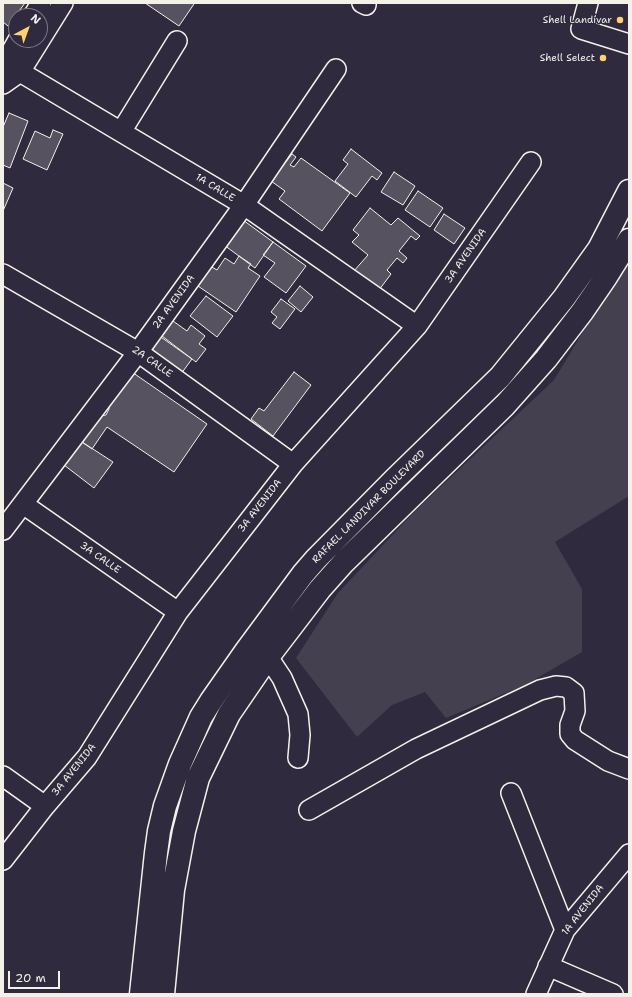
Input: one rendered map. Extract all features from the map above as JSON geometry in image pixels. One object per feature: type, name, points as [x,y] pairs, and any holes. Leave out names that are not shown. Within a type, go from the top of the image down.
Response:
[{"type":"main road","name":"RAFAEL LANDIVAR BOULEVARD","points":[[141,994],[159,831],[180,764],[201,717],[246,651],[303,574],[316,559],[395,479],[500,377],[564,298],[599,249],[629,191]]},
{"type":"main road","name":"RAFAEL LANDIVAR BOULEVARD","points":[[163,994],[173,890],[184,831],[198,778],[229,714],[268,657],[320,589],[344,562],[505,405],[546,359],[586,306],[629,240]]},
{"type":"street","points":[[9,68],[63,3]]},
{"type":"street","points":[[588,3],[581,29],[629,44]]},
{"type":"street","points":[[120,132],[177,41]]},
{"type":"street","points":[[3,84],[15,48]]},
{"type":"street","name":"1A CALLE","points":[[9,68],[244,206],[417,326]]},
{"type":"street","name":"2A AVENIDA","points":[[3,530],[138,352],[244,206],[336,69]]},
{"type":"street","name":"3A AVENIDA","points":[[3,860],[45,806],[87,757],[178,612],[293,464],[417,326],[531,162]]},
{"type":"street","name":"2A CALLE","points":[[3,274],[138,352],[293,464]]},
{"type":"street","name":"3A CALLE","points":[[23,504],[178,612]]},
{"type":"street","points":[[268,657],[282,678],[298,714],[300,735],[298,758]]},
{"type":"street","points":[[309,810],[416,749],[540,690],[556,686],[566,687],[574,693],[575,711],[570,725],[570,734],[575,740],[608,761],[629,769]]},
{"type":"street","points":[[3,776],[45,806]]},
{"type":"street","points":[[511,793],[564,930]]},
{"type":"street","name":"1A AVENIDA","points":[[536,994],[564,930],[629,854]]},
{"type":"street","points":[[548,966],[613,994]]},
{"type":"shaded area","points":[[629,255],[629,496],[555,542],[582,589],[582,652],[525,685],[446,718],[425,692],[392,705],[357,737],[296,658],[338,593],[416,510],[554,380]]},
{"type":"building","points":[[3,3],[25,3],[21,8],[8,8],[8,26],[3,22]]},
{"type":"building","points":[[145,3],[193,3],[194,4],[179,26]]},
{"type":"building","points":[[9,113],[28,121],[10,168],[3,165],[3,127]]},
{"type":"building","points":[[53,130],[63,134],[47,170],[23,159],[35,131],[50,138]]},
{"type":"building","points":[[351,149],[382,173],[377,180],[372,176],[356,197],[335,181],[348,164],[343,160]]},
{"type":"building","points":[[292,154],[296,157],[290,165],[294,167],[301,158],[350,193],[322,231],[279,199],[285,191],[271,181]]},
{"type":"building","points":[[394,172],[415,186],[403,205],[381,192]]},
{"type":"building","points":[[3,183],[13,188],[3,211]]},
{"type":"building","points":[[418,191],[443,208],[430,227],[405,210]]},
{"type":"building","points":[[370,208],[391,225],[398,218],[420,236],[416,240],[411,236],[399,251],[407,258],[403,263],[397,258],[387,270],[391,274],[379,290],[353,272],[368,255],[352,242],[359,235],[353,230]]},
{"type":"building","points":[[444,214],[465,228],[454,244],[434,230]]},
{"type":"building","points":[[243,220],[273,242],[255,268],[224,245]]},
{"type":"building","points":[[273,242],[306,266],[286,293],[264,277],[275,263],[263,255]]},
{"type":"building","points":[[239,256],[251,264],[248,268],[260,276],[236,312],[195,284],[208,265],[217,270],[225,258],[234,264]]},
{"type":"building","points":[[300,286],[313,297],[301,312],[288,301]]},
{"type":"building","points":[[206,296],[233,316],[217,337],[190,316]]},
{"type":"building","points":[[281,299],[295,309],[280,329],[272,323],[277,317],[271,312]]},
{"type":"building","points":[[173,321],[187,331],[191,325],[205,336],[199,344],[206,349],[196,362],[162,336]]},
{"type":"building","points":[[158,335],[192,359],[178,378],[145,354]]},
{"type":"building","points":[[129,370],[207,424],[174,472],[107,427],[92,449],[79,440],[95,417],[106,415],[109,409],[109,399]]},
{"type":"building","points":[[294,372],[311,385],[273,436],[251,419],[259,408],[264,411]]},
{"type":"building","points":[[79,440],[113,462],[94,488],[64,465]]},
{"type":"place","name":"Shell Landívar","points":[[620,20]]},
{"type":"place","name":"Shell Select","points":[[603,58]]}]
